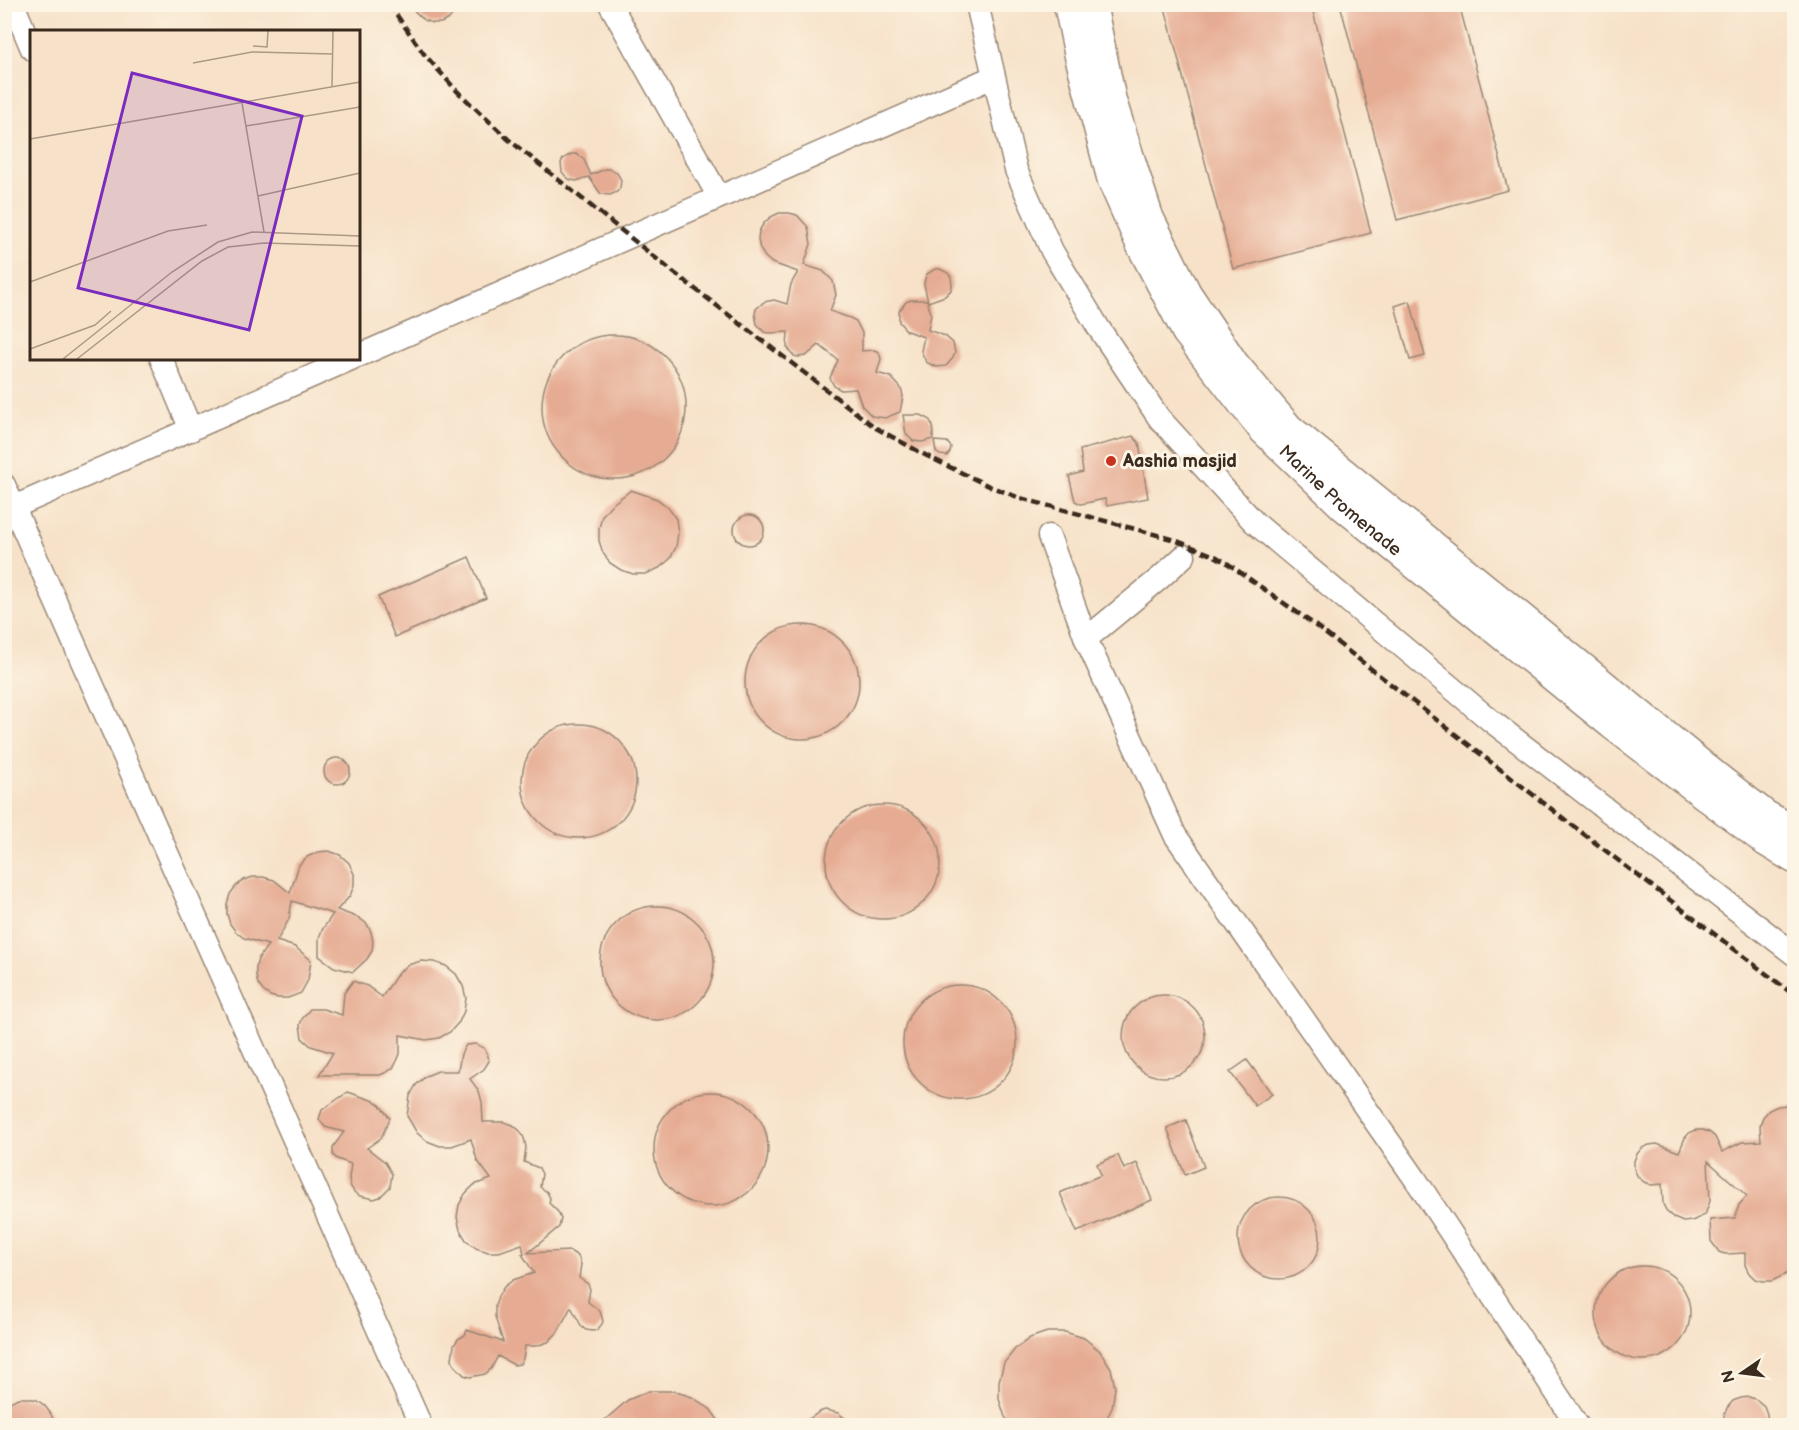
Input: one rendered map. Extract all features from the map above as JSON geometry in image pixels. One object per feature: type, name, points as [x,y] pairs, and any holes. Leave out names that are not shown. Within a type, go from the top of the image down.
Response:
[{"type":"main road","name":"Marine Promenade","points":[[1068,4],[1079,56],[1112,181],[1140,246],[1186,332],[1262,429],[1345,508],[1446,590],[1622,732],[1766,842],[1794,859]]},
{"type":"main road","name":"Marine Promenade","points":[[1092,4],[1112,101],[1149,217],[1187,293],[1234,363],[1289,428],[1716,776],[1767,815],[1794,831]]},
{"type":"street","points":[[13,4],[30,44]]},
{"type":"street","points":[[610,4],[719,198]]},
{"type":"street","points":[[977,4],[1016,170],[1052,251],[1098,327],[1159,418],[1254,522],[1490,720],[1794,954]]},
{"type":"street","points":[[360,355],[993,77]]},
{"type":"street","points":[[162,360],[191,430]]},
{"type":"street","points":[[14,507],[348,360]]},
{"type":"street","points":[[4,485],[422,1425]]},
{"type":"street","points":[[1049,536],[1086,639],[1175,835],[1416,1180],[1578,1425]]},
{"type":"street","points":[[1086,639],[1184,556]]},
{"type":"building","points":[[407,4],[461,4],[449,19],[441,23],[432,23],[424,20]]},
{"type":"building","points":[[1164,4],[1311,4],[1371,233],[1233,269]]},
{"type":"building","points":[[1340,4],[1459,4],[1508,190],[1397,220]]},
{"type":"building","points":[[571,154],[583,158],[591,175],[605,169],[617,173],[621,180],[617,192],[610,195],[601,194],[589,177],[576,181],[568,179],[562,172],[561,163]]},
{"type":"building","points":[[779,213],[797,215],[808,227],[811,244],[804,265],[823,271],[833,281],[836,295],[830,311],[856,321],[862,333],[862,351],[879,352],[881,359],[877,373],[891,377],[901,388],[903,396],[900,412],[885,418],[872,416],[862,406],[856,389],[841,390],[834,386],[830,378],[838,360],[819,345],[806,356],[794,356],[787,347],[788,332],[764,332],[757,324],[756,309],[764,302],[774,300],[787,304],[791,284],[798,272],[772,263],[760,249],[759,231],[764,223]]},
{"type":"building","points":[[935,269],[948,273],[952,286],[945,296],[928,302],[925,279],[927,274]]},
{"type":"building","points":[[927,300],[931,314],[928,330],[945,336],[953,343],[955,353],[946,366],[936,367],[926,362],[921,351],[924,337],[907,331],[899,322],[899,311],[906,302]]},
{"type":"building","points":[[1410,301],[1425,356],[1410,360],[1395,306]]},
{"type":"building","points":[[614,335],[641,341],[654,347],[665,356],[674,367],[680,380],[686,407],[680,434],[674,447],[665,458],[654,467],[641,473],[614,479],[587,473],[574,467],[563,458],[554,447],[548,434],[542,407],[548,380],[554,367],[563,356],[574,347],[587,341]]},
{"type":"building","points":[[903,415],[921,415],[929,419],[933,426],[933,439],[922,442],[913,441],[906,434]]},
{"type":"building","name":"Aashia masjid","points":[[1133,436],[1139,443],[1148,498],[1107,506],[1105,499],[1081,504],[1075,501],[1069,476],[1083,472],[1080,450]]},
{"type":"building","points":[[934,441],[947,442],[951,447],[947,456],[936,452]]},
{"type":"building","points":[[631,490],[657,499],[668,507],[676,519],[678,533],[676,547],[670,559],[659,568],[646,574],[633,574],[610,563],[599,541],[602,516],[610,506]]},
{"type":"building","points":[[749,515],[755,516],[763,524],[763,536],[755,544],[749,545],[743,544],[735,536],[734,530],[735,524],[743,516]]},
{"type":"building","points":[[469,557],[486,598],[395,637],[378,597]]},
{"type":"building","points":[[802,625],[824,629],[843,641],[855,660],[859,682],[855,704],[843,723],[824,735],[802,739],[780,735],[761,723],[749,704],[745,682],[749,660],[761,641],[780,629]]},
{"type":"building","points":[[579,724],[601,728],[620,740],[632,759],[636,781],[632,803],[620,822],[601,834],[579,838],[557,834],[538,822],[526,803],[522,781],[526,759],[538,740],[557,728]]},
{"type":"building","points":[[337,758],[346,762],[350,771],[346,780],[337,784],[328,780],[324,771],[328,762]]},
{"type":"building","points":[[883,805],[905,809],[924,821],[936,840],[940,862],[936,884],[924,903],[905,915],[883,919],[861,915],[842,903],[830,884],[826,862],[830,840],[842,821],[861,809]]},
{"type":"building","points":[[329,851],[340,855],[349,863],[354,874],[354,885],[350,896],[337,910],[359,918],[367,924],[373,942],[372,951],[353,972],[334,967],[319,956],[319,938],[333,914],[292,901],[289,919],[277,941],[295,947],[311,960],[308,980],[301,993],[288,998],[270,996],[258,984],[256,976],[258,959],[268,945],[244,938],[230,924],[227,904],[230,894],[244,880],[253,877],[274,880],[290,893],[299,865],[307,857],[318,852]]},
{"type":"building","points":[[657,906],[679,910],[698,922],[710,941],[714,963],[710,985],[698,1004],[679,1016],[657,1020],[635,1016],[616,1004],[604,985],[600,963],[604,941],[616,922],[635,910]]},
{"type":"building","points":[[421,961],[446,966],[456,974],[463,986],[466,998],[459,1022],[450,1032],[439,1038],[426,1040],[400,1035],[400,1054],[397,1061],[393,1068],[380,1075],[319,1075],[333,1053],[311,1046],[302,1038],[300,1025],[310,1009],[323,1009],[342,1015],[344,993],[353,981],[367,986],[382,997],[398,973],[408,965]]},
{"type":"building","points":[[960,985],[982,989],[1001,1001],[1013,1020],[1017,1042],[1013,1064],[1001,1083],[982,1095],[960,1099],[938,1095],[919,1083],[907,1064],[903,1042],[907,1020],[919,1001],[938,989]]},
{"type":"building","points":[[1156,995],[1172,995],[1187,1002],[1198,1013],[1205,1028],[1202,1052],[1193,1065],[1172,1077],[1156,1077],[1141,1070],[1130,1059],[1123,1044],[1123,1028],[1130,1013],[1141,1002]]},
{"type":"building","points":[[476,1044],[484,1048],[489,1061],[484,1069],[470,1079],[479,1091],[483,1122],[504,1122],[520,1131],[526,1147],[524,1162],[539,1168],[542,1174],[540,1187],[547,1192],[550,1198],[549,1203],[561,1219],[559,1227],[528,1253],[570,1251],[578,1256],[581,1264],[579,1278],[588,1284],[590,1289],[588,1302],[600,1311],[603,1321],[597,1330],[586,1330],[571,1307],[557,1333],[548,1342],[536,1346],[525,1346],[520,1364],[514,1365],[498,1356],[491,1369],[485,1374],[470,1377],[464,1375],[454,1365],[452,1359],[454,1345],[467,1330],[503,1342],[495,1317],[498,1296],[513,1280],[534,1273],[522,1254],[524,1254],[522,1244],[499,1252],[488,1252],[476,1248],[466,1240],[460,1230],[457,1217],[459,1205],[465,1194],[474,1185],[491,1179],[477,1160],[471,1139],[452,1146],[440,1146],[427,1141],[417,1133],[407,1116],[410,1096],[416,1085],[426,1076],[438,1071],[458,1071],[461,1054],[466,1045]]},
{"type":"building","points":[[1247,1060],[1272,1094],[1255,1106],[1230,1072]]},
{"type":"building","points":[[348,1092],[374,1101],[390,1118],[381,1138],[367,1148],[385,1162],[392,1174],[390,1187],[380,1197],[374,1199],[354,1192],[349,1178],[351,1164],[333,1155],[333,1147],[344,1132],[325,1127],[319,1119],[322,1110]]},
{"type":"building","points":[[711,1092],[733,1096],[752,1108],[764,1127],[768,1149],[764,1171],[752,1190],[733,1202],[711,1206],[689,1202],[670,1190],[658,1171],[654,1149],[658,1127],[670,1108],[689,1096]]},
{"type":"building","points":[[1787,1105],[1794,1108],[1794,1270],[1772,1281],[1763,1281],[1755,1279],[1749,1273],[1745,1265],[1745,1253],[1719,1252],[1711,1241],[1710,1220],[1735,1218],[1739,1205],[1747,1196],[1708,1161],[1710,1201],[1705,1215],[1683,1222],[1667,1212],[1663,1204],[1662,1184],[1651,1185],[1644,1182],[1634,1169],[1634,1161],[1642,1148],[1649,1145],[1657,1144],[1679,1152],[1685,1138],[1696,1130],[1709,1132],[1715,1137],[1722,1152],[1742,1142],[1761,1141],[1760,1126],[1763,1117],[1769,1110]]},
{"type":"building","points":[[1186,1120],[1204,1167],[1185,1175],[1167,1128]]},
{"type":"building","points":[[1118,1155],[1124,1169],[1137,1163],[1152,1200],[1077,1232],[1060,1193],[1101,1175],[1097,1164]]},
{"type":"building","points":[[1271,1197],[1287,1197],[1302,1204],[1313,1215],[1320,1230],[1317,1254],[1308,1267],[1287,1279],[1271,1279],[1256,1272],[1245,1261],[1238,1246],[1238,1230],[1245,1215],[1256,1204]]},
{"type":"building","points":[[1643,1266],[1661,1269],[1676,1280],[1687,1295],[1690,1313],[1687,1331],[1676,1346],[1661,1357],[1643,1360],[1625,1357],[1610,1346],[1599,1331],[1596,1313],[1599,1295],[1610,1280],[1625,1269]]},
{"type":"building","points":[[1047,1332],[1065,1332],[1084,1338],[1100,1351],[1111,1368],[1115,1388],[1112,1408],[1103,1425],[1011,1425],[1005,1417],[999,1399],[999,1381],[1004,1363],[1015,1349],[1030,1338]]},
{"type":"building","points":[[649,1391],[673,1391],[692,1397],[710,1409],[722,1425],[599,1425],[628,1400]]},
{"type":"building","points":[[1749,1397],[1764,1406],[1768,1425],[1725,1425],[1724,1416],[1733,1401]]},
{"type":"building","points":[[18,1398],[37,1400],[51,1414],[55,1425],[4,1425],[4,1405]]},
{"type":"building","points":[[825,1410],[838,1413],[854,1425],[801,1425]]},
{"type":"railway","points":[[389,4],[424,54],[457,91],[508,139],[673,272],[876,428],[927,456],[989,486],[1020,498],[1172,539],[1227,563],[1312,623],[1794,995]]},
{"type":"place","name":"Aashia masjid","points":[[1111,461]]}]
